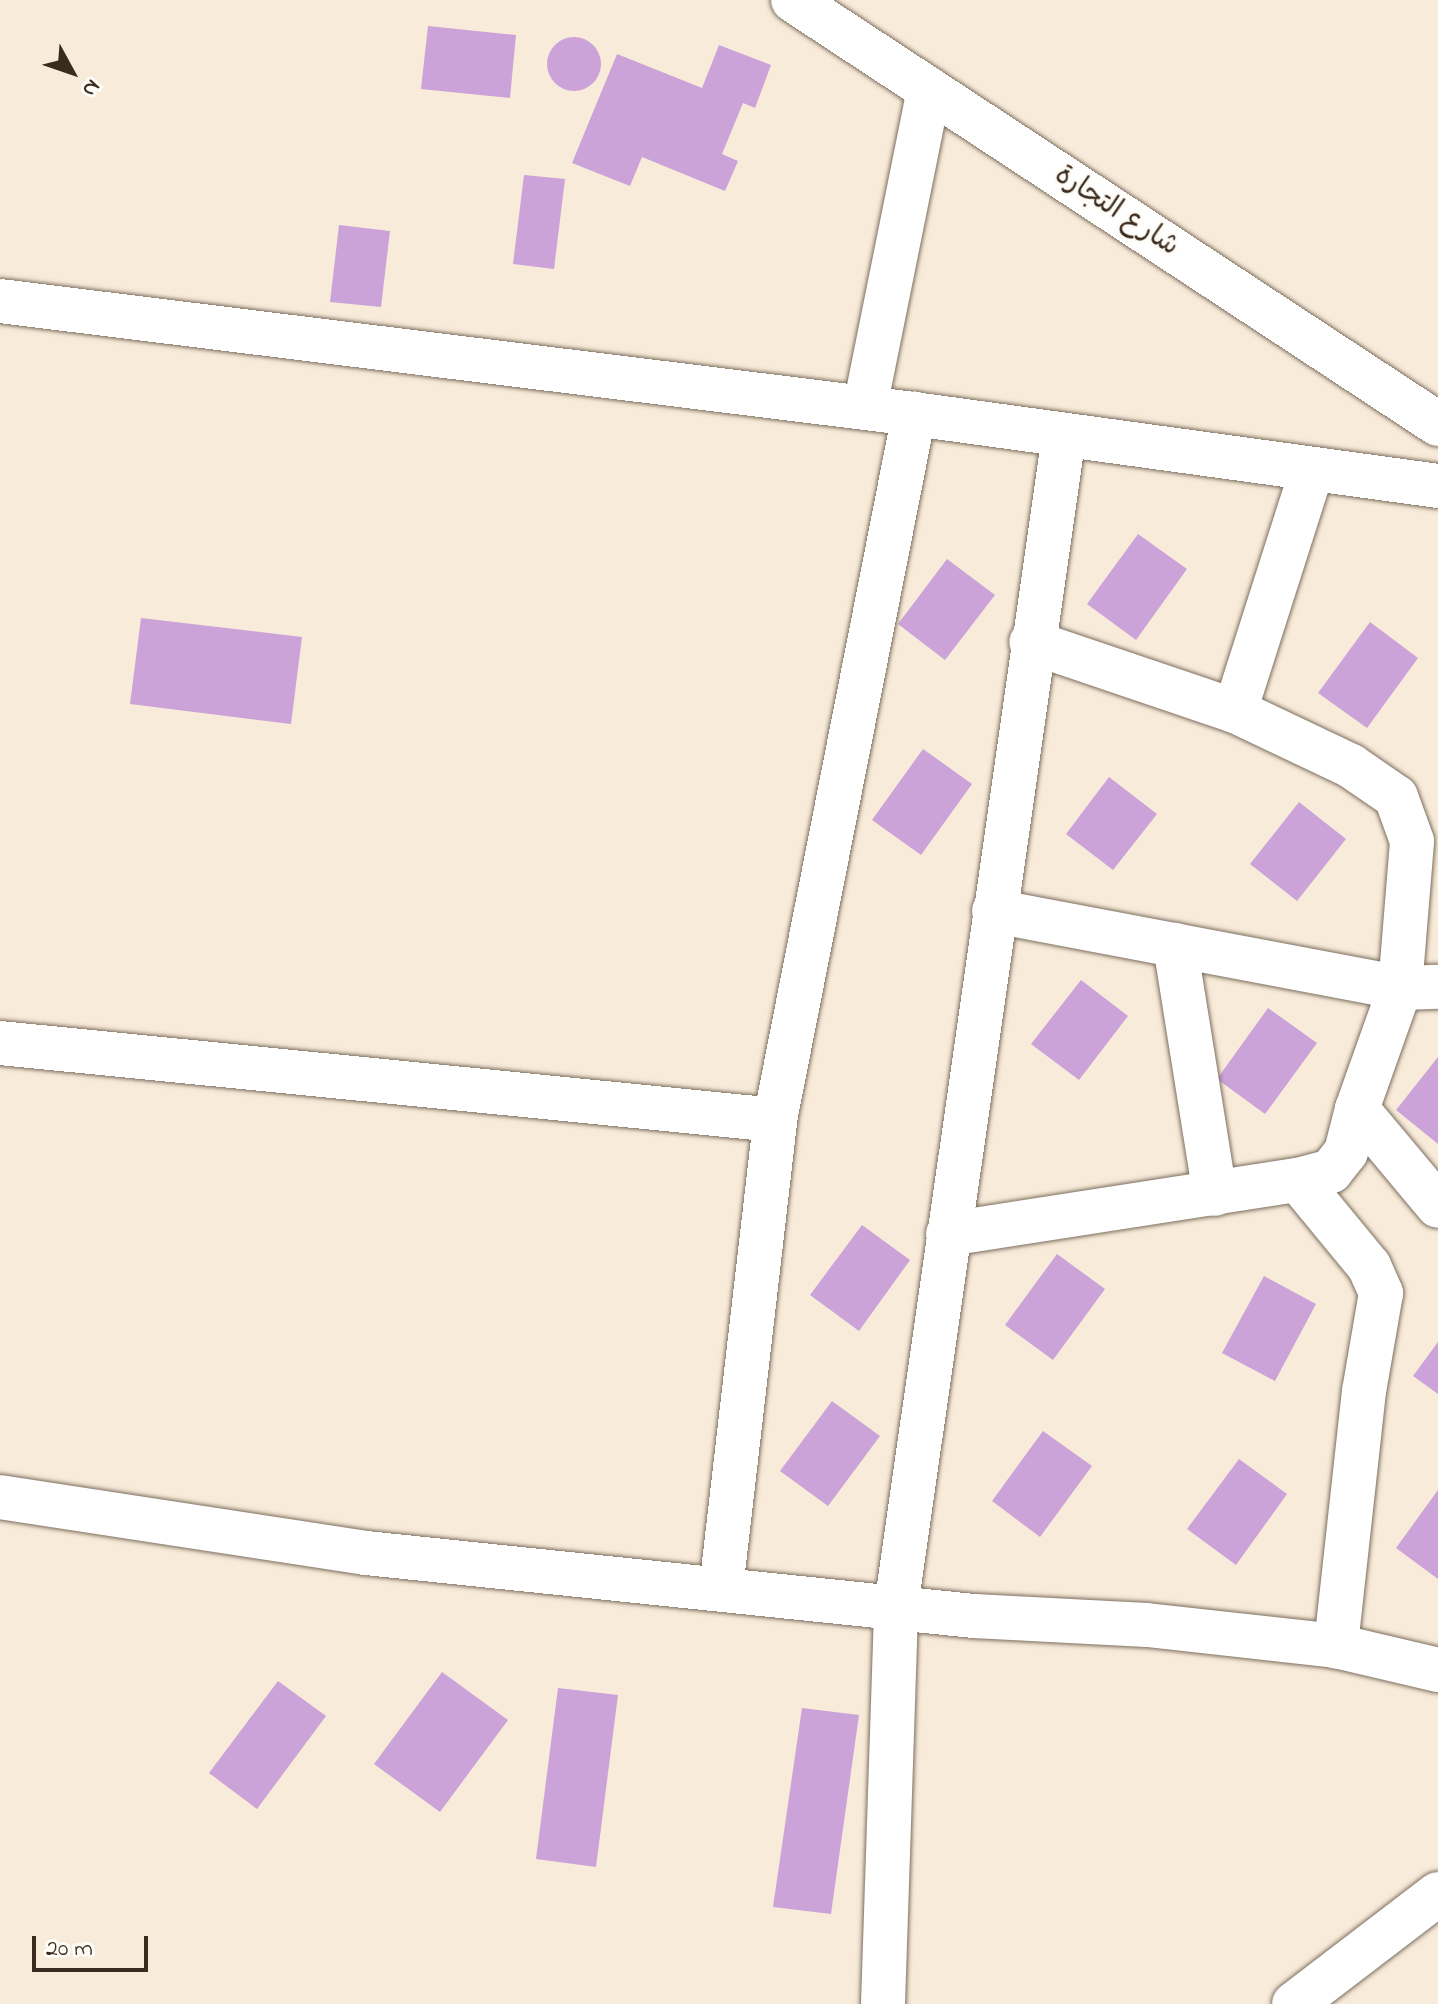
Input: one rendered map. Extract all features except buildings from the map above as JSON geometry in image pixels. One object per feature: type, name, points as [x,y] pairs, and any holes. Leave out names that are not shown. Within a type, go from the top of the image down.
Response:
[{"type":"street","name":"شارع التجارة","points":[[793,0],[1438,424]]},
{"type":"street","points":[[865,407],[929,89]]},
{"type":"street","points":[[0,301],[865,407],[1438,486]]},
{"type":"street","points":[[721,1589],[775,1120],[914,414]]},
{"type":"street","points":[[883,2004],[896,1607],[1031,642],[1064,435]]},
{"type":"street","points":[[1235,711],[1312,469]]},
{"type":"street","points":[[948,1234],[1215,1194],[1298,1180],[1331,1171],[1346,1152],[1357,1109],[1419,987],[1412,841],[1396,797],[1351,766],[1235,711],[1031,642]]},
{"type":"street","points":[[994,911],[1419,987]]},
{"type":"street","points":[[1175,945],[1215,1194]]},
{"type":"street","points":[[0,1043],[775,1120]]},
{"type":"street","points":[[1357,1109],[1438,1206]]},
{"type":"street","points":[[1298,1180],[1369,1266],[1381,1293],[1364,1391],[1336,1646]]},
{"type":"street","points":[[0,1497],[366,1553],[974,1616],[1147,1625],[1336,1646],[1438,1670]]},
{"type":"street","points":[[1294,2004],[1438,1894]]}]
